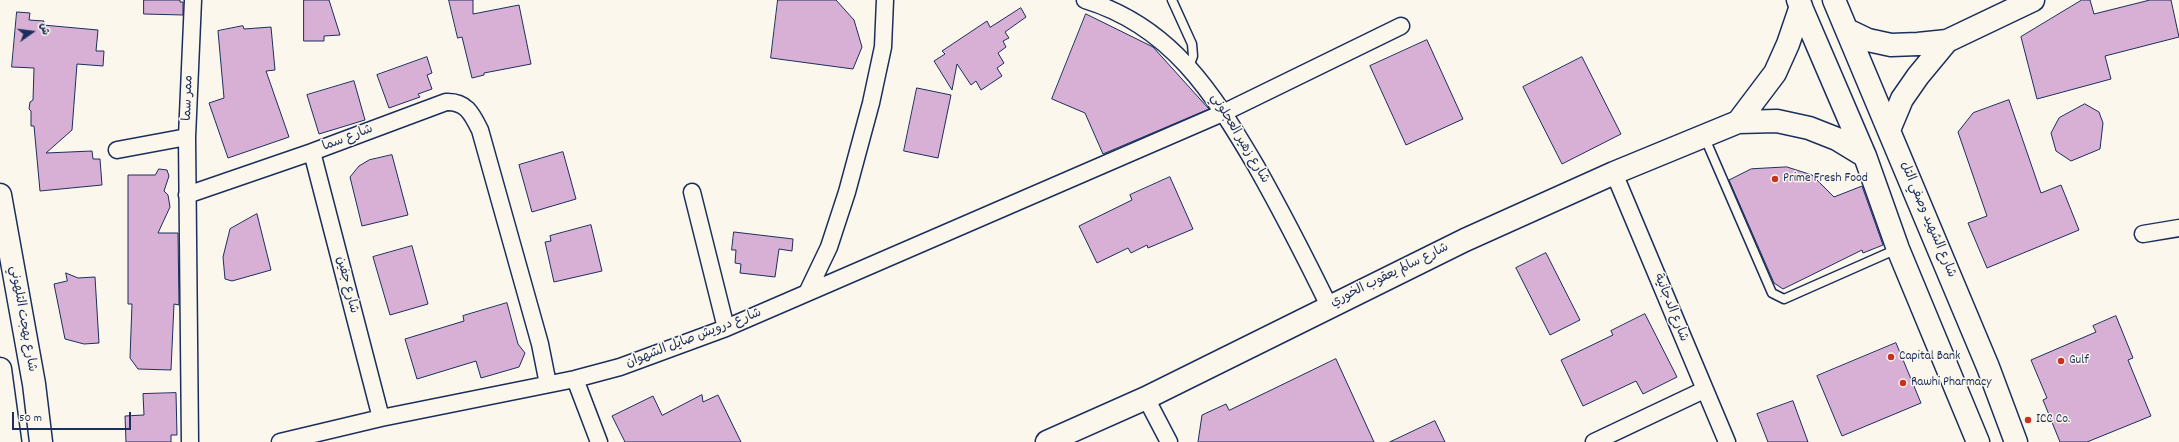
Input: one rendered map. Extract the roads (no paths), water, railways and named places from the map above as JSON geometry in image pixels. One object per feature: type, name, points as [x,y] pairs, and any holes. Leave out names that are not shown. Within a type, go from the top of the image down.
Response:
[{"type":"street","name":"ممر سما","points":[[187,195],[187,137],[193,0]]},
{"type":"street","points":[[806,293],[829,247],[847,192],[867,118],[883,47],[885,0]]},
{"type":"street","name":"شارع الشهيد وصفي التل","points":[[1834,0],[1988,368],[2016,442]]},
{"type":"street","points":[[1847,30],[1868,40],[1891,45],[1947,41],[2033,0]]},
{"type":"street","name":"شارع زهير العجلوني","points":[[1093,1],[1120,13],[1148,31],[1189,67],[1225,112],[1281,211],[1329,306]]},
{"type":"street","points":[[1738,122],[1775,73],[1788,44],[1800,3]]},
{"type":"street","points":[[1800,3],[1865,156],[1898,249],[1978,442]]},
{"type":"street","name":"شارع درويش صايل الشهوان","points":[[280,442],[380,418],[575,379],[620,367],[726,328],[1225,112],[1401,26]]},
{"type":"street","points":[[1889,130],[1902,99],[1918,76],[1947,41]]},
{"type":"street","name":"شارع سما","points":[[187,195],[312,152],[446,102],[455,102],[463,105],[471,113],[480,130],[540,344],[548,384]]},
{"type":"street","name":"شارع سالم يعقوب الخوري","points":[[1047,442],[1146,398],[1329,306],[1465,240],[1614,173],[1738,122],[1777,121],[1809,128],[1837,139],[1865,156]]},
{"type":"street","points":[[117,150],[187,137]]},
{"type":"street","name":"شارع جفين","points":[[312,152],[380,418]]},
{"type":"street","name":"شارع الدجانية","points":[[1614,173],[1727,442]]},
{"type":"street","points":[[692,192],[726,328]]},
{"type":"street","points":[[187,195],[190,442]]},
{"type":"street","name":"شارع بهجت التلهوني","points":[[0,196],[34,384],[41,442]]},
{"type":"street","points":[[2143,234],[2179,228]]},
{"type":"street","points":[[0,369],[10,442]]},
{"type":"street","points":[[575,379],[599,442]]},
{"type":"street","points":[[1594,442],[1704,390]]},
{"type":"street","points":[[1146,398],[1169,442]]},
{"type":"lane","points":[[1172,0],[1192,44],[1193,56],[1189,67]]},
{"type":"lane","points":[[1704,135],[1772,294],[1784,299],[1898,249]]},
{"type":"place","name":"Prime Fresh Food","points":[[1775,179]]},
{"type":"place","name":"Capital Bank","points":[[1891,357]]},
{"type":"place","name":"Gulf","points":[[2061,361]]},
{"type":"place","name":"Rawhi Pharmacy","points":[[1903,383]]},
{"type":"place","name":"ICC Co.","points":[[2028,420]]}]
